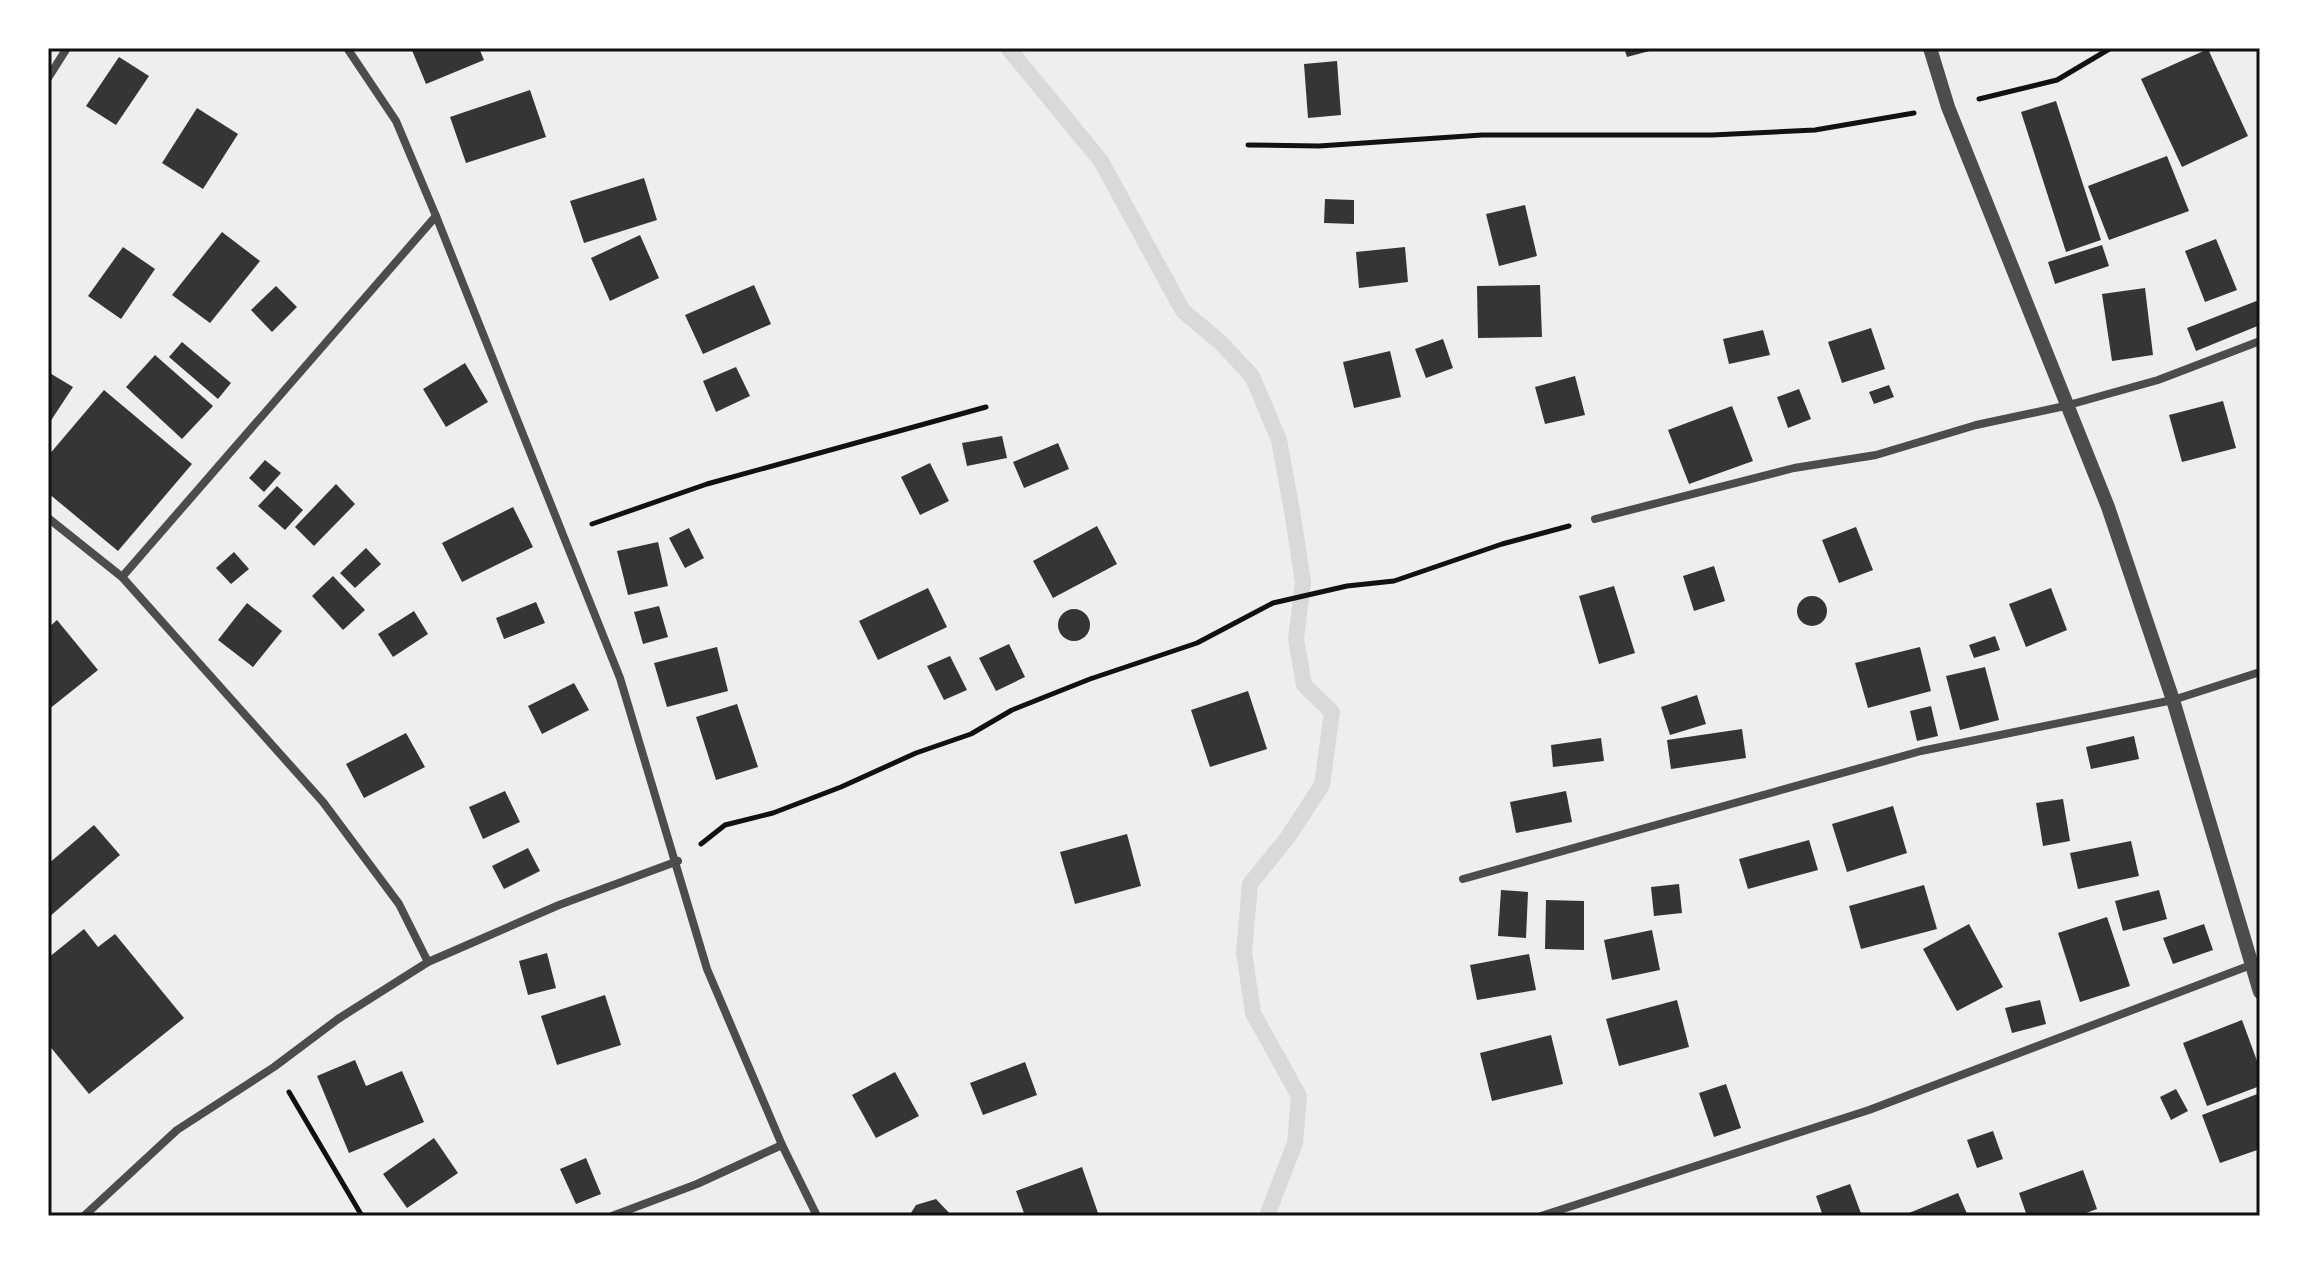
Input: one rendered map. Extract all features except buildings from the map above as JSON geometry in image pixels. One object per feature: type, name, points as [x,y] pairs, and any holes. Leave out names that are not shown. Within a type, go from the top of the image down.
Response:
[{"type":"street","points":[[48,78],[67,48]]},
{"type":"street","points":[[347,48],[396,121],[436,216],[620,678],[678,861],[707,969],[782,1145],[817,1216]]},
{"type":"street","points":[[1930,48],[1948,107],[2065,406],[2108,507],[2173,700],[2260,992]]},
{"type":"street","points":[[122,577],[436,216]]},
{"type":"street","points":[[1595,519],[1794,468],[1876,455],[1976,425],[2065,406],[2158,380],[2260,341]]},
{"type":"street","points":[[48,518],[122,577],[323,802],[399,904],[428,962]]},
{"type":"street","points":[[1463,879],[1921,751],[2173,700],[2260,672]]},
{"type":"street","points":[[84,1216],[177,1130],[274,1067],[338,1019],[428,962],[559,905],[678,861]]},
{"type":"street","points":[[1541,1216],[1869,1110],[2251,965]]},
{"type":"street","points":[[612,1216],[697,1184],[782,1145]]},
{"type":"path","points":[[1248,145],[1319,146],[1482,135],[1712,135],[1815,130],[1948,107],[2057,80],[2111,48]]},
{"type":"path","points":[[561,535],[707,484],[986,407]]},
{"type":"path","points":[[678,861],[725,825],[773,813],[841,787],[916,753],[971,734],[1012,710],[1090,679],[1197,643],[1273,603],[1347,586],[1394,581],[1502,544],[1595,519]]},
{"type":"path","points":[[274,1067],[362,1216]]},
{"type":"shaded area","points":[[48,48],[2260,48],[2260,1216],[48,1216]]},
{"type":"waterway","points":[[1008,48],[1101,161],[1183,311],[1220,342],[1252,376],[1279,440],[1303,582],[1296,639],[1304,685],[1332,712],[1322,785],[1288,837],[1250,884],[1244,952],[1253,1013],[1299,1096],[1295,1143],[1267,1216]]}]
